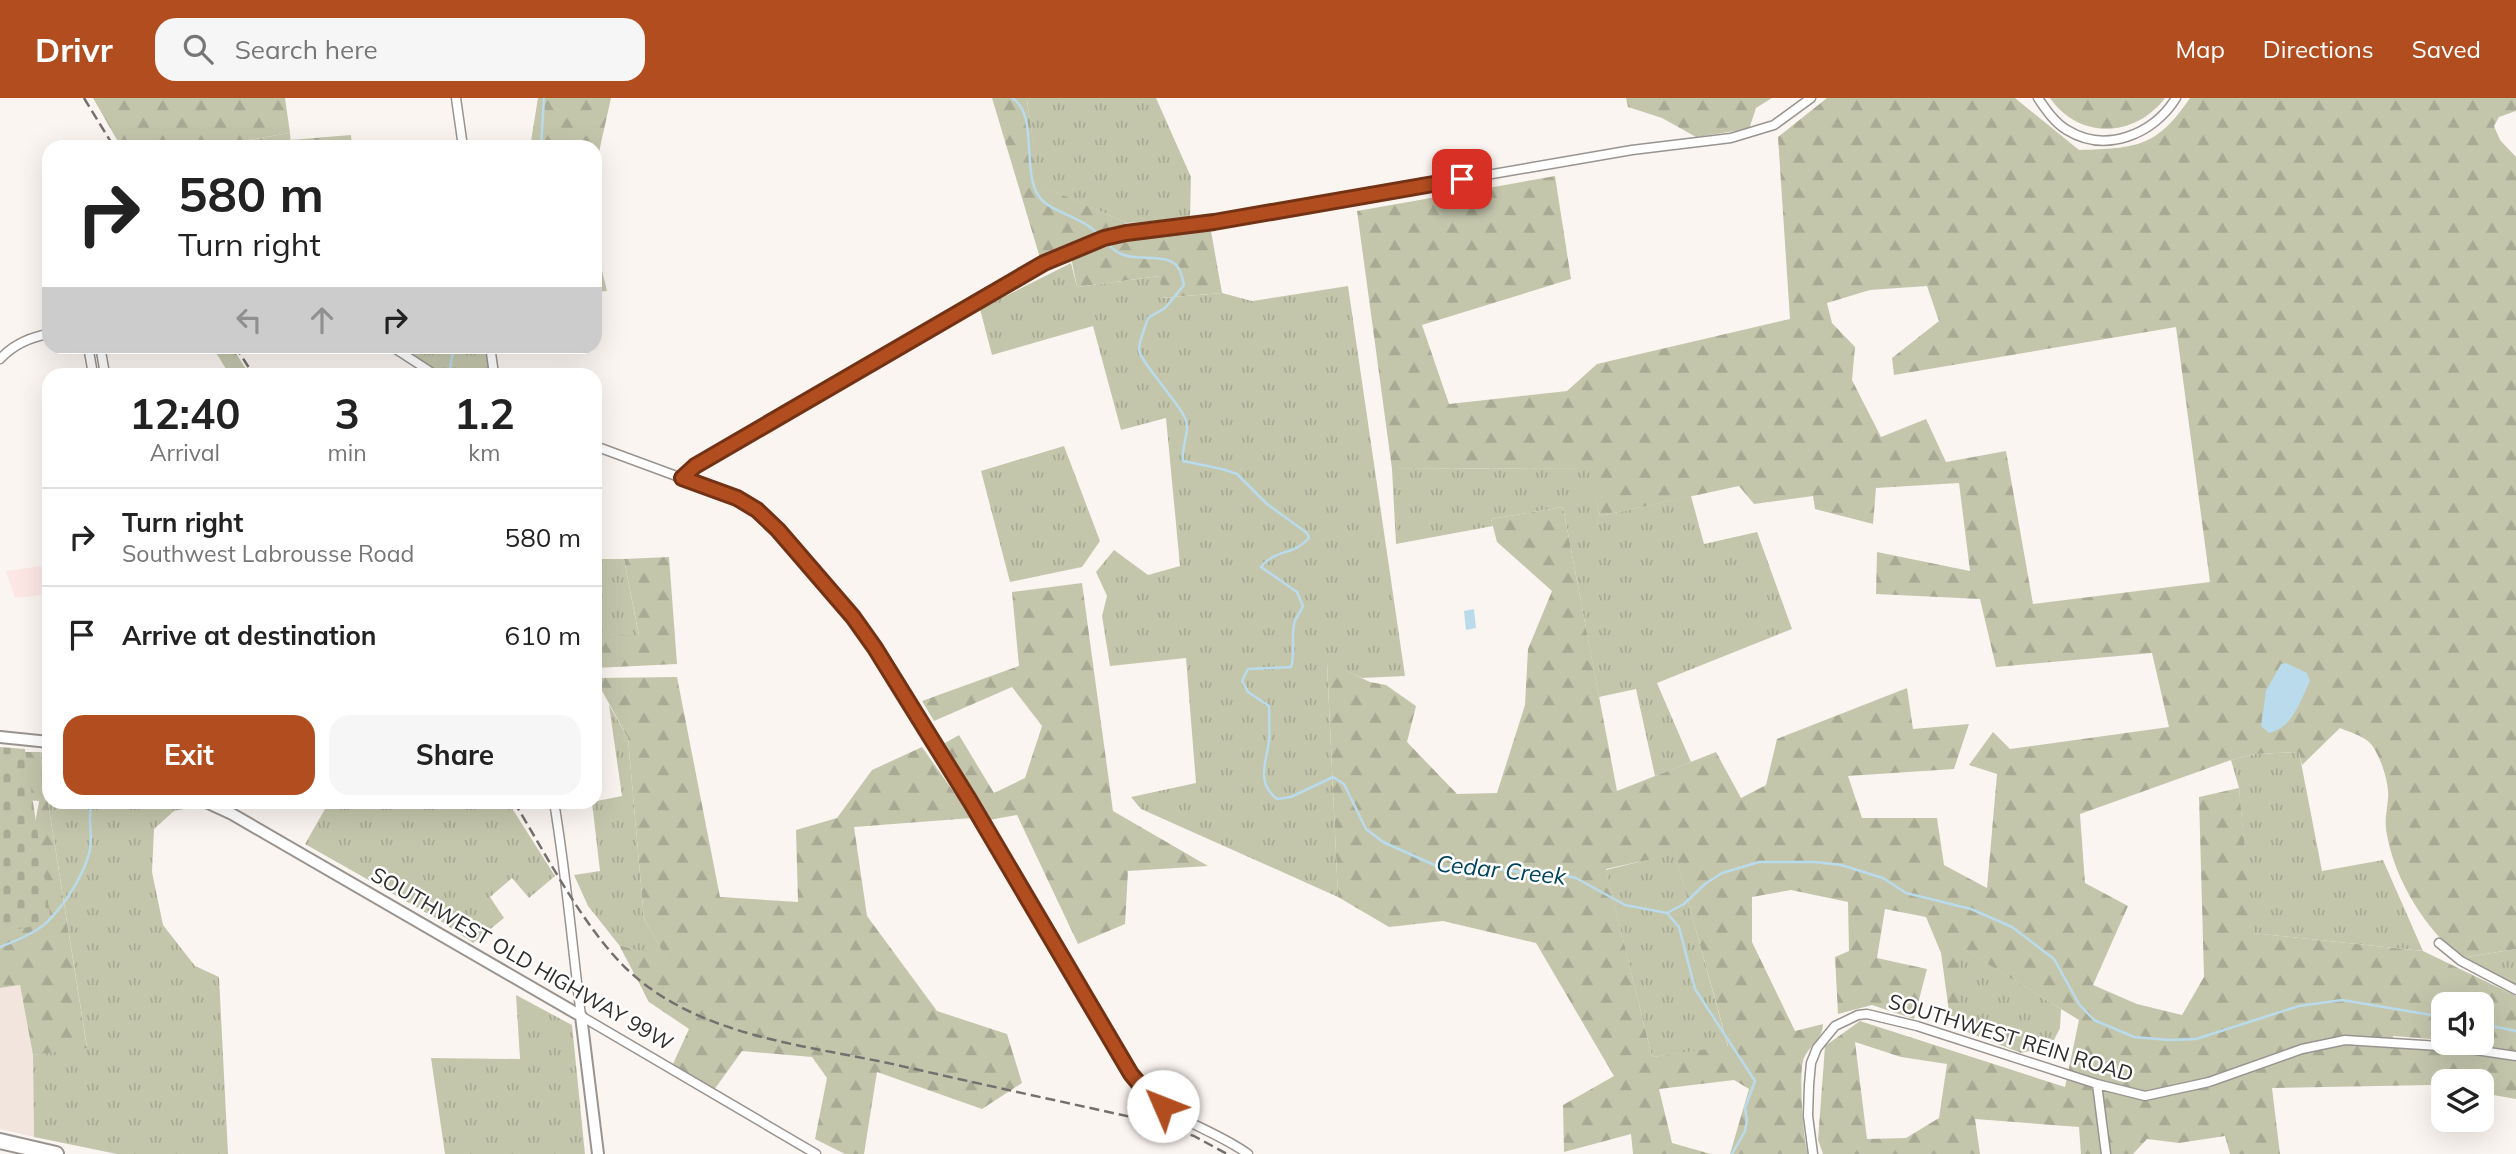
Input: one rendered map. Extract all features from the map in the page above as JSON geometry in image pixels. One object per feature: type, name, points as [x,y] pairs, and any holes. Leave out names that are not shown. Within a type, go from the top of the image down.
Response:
[{"type":"highway","points":[[0,1142],[56,1154]]},
{"type":"street","points":[[456,98],[462,140]]},
{"type":"street","points":[[682,478],[695,466],[1044,263],[1088,244],[1126,233],[1214,222],[1632,150],[1731,138],[1774,125],[1811,98]]},
{"type":"street","points":[[2038,98],[2047,112],[2068,130],[2095,141],[2140,133],[2170,108],[2176,98]]},
{"type":"street","points":[[0,359],[9,349],[42,336]]},
{"type":"street","points":[[403,354],[425,368]]},
{"type":"street","points":[[602,449],[737,498],[757,510],[778,530],[829,586],[875,648],[970,801],[1131,1074],[1151,1098],[1174,1114],[1205,1128],[1248,1154]]},
{"type":"street","points":[[0,737],[42,741]]},
{"type":"street","name":"SOUTHWEST OLD HIGHWAY 99W","points":[[221,809],[816,1154]]},
{"type":"street","points":[[555,809],[564,859],[569,926],[598,1154]]},
{"type":"street","points":[[2438,943],[2460,961],[2516,990]]},
{"type":"street","name":"SOUTHWEST REIN ROAD","points":[[1813,1154],[1808,1116],[1811,1063],[1828,1032],[1843,1021],[1858,1016],[1880,1016],[1917,1026],[2135,1094],[2154,1094],[2209,1082],[2302,1049],[2344,1040],[2455,1047],[2516,1056]]},
{"type":"street","points":[[2097,1084],[2106,1154]]},
{"type":"shaded area","points":[[42,566],[42,595],[15,598],[6,571]]},
{"type":"shaded area","points":[[20,985],[33,1055],[34,1137],[0,1129],[0,988]]},
{"type":"green space","points":[[93,98],[285,98],[290,133],[248,140],[117,140]]},
{"type":"green space","points":[[538,98],[611,98],[602,140],[531,140]]},
{"type":"green space","points":[[992,98],[1031,98],[1027,101],[1040,185],[1127,223],[1040,258]]},
{"type":"green space","points":[[1156,98],[1191,177],[1190,218],[1127,223],[1039,185],[1027,100]]},
{"type":"green space","points":[[1626,98],[1772,98],[1756,108],[1749,129],[1696,137],[1662,118],[1628,107]]},
{"type":"green space","points":[[1827,98],[2015,98],[2079,150],[2116,148],[2143,142],[2166,127],[2190,98],[2516,98],[2516,111],[2499,117],[2494,126],[2500,140],[2516,157],[2516,949],[2462,958],[2436,934],[2405,887],[2391,852],[2386,825],[2388,792],[2380,760],[2369,742],[2340,728],[2302,765],[2299,752],[2255,754],[2231,760],[2080,814],[2085,883],[2128,906],[2093,985],[2137,1004],[2182,1015],[2204,977],[2199,797],[2239,788],[2253,933],[2423,951],[2516,996],[2516,1052],[2494,1048],[2494,992],[2431,992],[2431,1039],[2393,1036],[2392,1046],[2431,1050],[2431,1055],[2472,1055],[2516,1060],[2516,1099],[2494,1095],[2494,1069],[2431,1069],[2431,1085],[2272,1088],[2280,1154],[2230,1154],[2225,1136],[2179,1143],[2147,1139],[2133,1154],[2081,1154],[2079,1127],[1975,1119],[1980,1154],[1823,1154],[1818,1140],[1825,1046],[1860,1021],[2065,1087],[2079,1020],[1955,944],[1962,1017],[1950,1019],[1941,953],[1926,917],[1885,909],[1877,958],[1927,969],[1914,1019],[1872,1005],[1838,1014],[1835,957],[1849,951],[1848,902],[1791,890],[1752,897],[1752,942],[1795,1031],[1823,1024],[1820,1035],[1805,1056],[1802,1069],[1802,1108],[1808,1154],[1730,1154],[1749,1089],[1734,1080],[1659,1089],[1672,1143],[1711,1154],[1633,1154],[1631,1134],[1564,1152],[1563,1105],[1614,1076],[1536,943],[1443,921],[1389,927],[1338,897],[1327,662],[1370,682],[1386,685],[1416,706],[1407,742],[1457,794],[1497,793],[1525,705],[1528,649],[1552,591],[1497,542],[1491,519],[1563,507],[1617,791],[1716,752],[1741,798],[1766,785],[1777,739],[1907,688],[1913,729],[1969,724],[1954,769],[1848,776],[1862,818],[1937,818],[1944,865],[1987,888],[1997,774],[1969,765],[1993,732],[2010,749],[2169,727],[2152,653],[1996,667],[1980,599],[1876,594],[1877,552],[1970,571],[1959,483],[1876,488],[1873,524],[1815,509],[1813,496],[1754,504],[1739,486],[1600,516],[1588,468],[1392,469],[1357,211],[1555,176],[1571,279],[1422,325],[1449,404],[1567,391],[1597,364],[1790,319],[1778,137]],"holes":[[[1927,286],[1939,321],[1892,358],[1894,375],[2176,327],[2210,582],[2033,604],[2006,451],[1946,462],[1926,419],[1881,437],[1852,380],[1855,347],[1832,323],[1827,303],[1870,290]],[[1675,854],[1728,1046],[1652,1057],[1606,869]],[[1855,1042],[1901,1057],[1947,1064],[1939,1118],[1906,1138],[1867,1139]]]},
{"type":"green space","points":[[2050,98],[2165,98],[2153,111],[2138,121],[2107,129],[2076,121],[2062,112]]},
{"type":"green space","points":[[290,133],[290,140],[248,140]]},
{"type":"green space","points":[[351,135],[351,140],[290,140]]},
{"type":"green space","points":[[1211,231],[1222,293],[1161,298],[1160,276],[1077,287],[1071,257],[1133,239]]},
{"type":"green space","points":[[1071,263],[1077,287],[1160,276],[1162,298],[1222,293],[1252,301],[1348,286],[1405,676],[1362,678],[1327,663],[1338,897],[1141,809],[1131,797],[1196,783],[1186,658],[1110,666],[1102,616],[1107,596],[1096,572],[1114,550],[1148,575],[1180,566],[1166,418],[1121,430],[1093,326],[992,355],[980,309]]},
{"type":"green space","points":[[602,271],[607,291],[602,291]]},
{"type":"green space","points":[[217,354],[236,354],[245,368],[225,368]]},
{"type":"green space","points":[[410,354],[486,354],[489,368],[435,368]]},
{"type":"green space","points":[[1064,446],[1100,541],[1082,567],[1010,582],[981,471]]},
{"type":"green space","points":[[1589,468],[1600,516],[1691,496],[1704,544],[1757,532],[1792,629],[1657,683],[1691,762],[1655,776],[1636,689],[1599,697],[1563,507],[1491,519],[1493,526],[1396,544],[1392,469]]},
{"type":"green space","points":[[669,557],[677,664],[602,668],[602,633],[639,636],[624,559]]},
{"type":"green space","points":[[602,559],[624,559],[639,637],[602,634]]},
{"type":"green space","points":[[1082,583],[1113,811],[1208,866],[1128,871],[1125,924],[1078,944],[1017,815],[989,820],[945,743],[959,735],[994,793],[1025,778],[1042,726],[1012,687],[934,721],[922,701],[1019,666],[1012,592]]},
{"type":"green space","points":[[677,677],[720,897],[798,902],[796,830],[837,818],[872,770],[922,747],[972,818],[854,827],[867,916],[937,1011],[1007,1034],[1022,1083],[982,1109],[877,1072],[864,1154],[845,1154],[815,1139],[827,1078],[812,1057],[742,1051],[714,1090],[672,1066],[689,1029],[649,1002],[619,945],[667,959],[644,919],[628,738],[602,691],[602,678]]},
{"type":"green space","points":[[609,705],[628,738],[644,919],[668,960],[619,945],[588,906],[574,875],[600,871],[593,809],[602,809],[602,800],[622,796]]},
{"type":"green space","points":[[0,747],[25,749],[51,922],[0,933]]},
{"type":"green space","points":[[0,752],[40,752],[42,809],[49,809],[87,1048],[33,1055],[20,985],[0,988],[0,899],[24,884],[39,801],[0,798]]},
{"type":"green space","points":[[2299,752],[2322,871],[2383,860],[2423,951],[2252,933],[2239,788],[2231,760],[2255,754]]},
{"type":"green space","points":[[49,809],[184,809],[174,811],[154,829],[152,872],[163,925],[195,966],[219,977],[228,1154],[117,1154],[34,1137],[33,1055],[87,1047]]},
{"type":"green space","points":[[325,809],[512,809],[555,876],[529,898],[512,878],[490,897],[504,918],[473,943],[439,920],[305,844]]},
{"type":"green space","points":[[1675,853],[1728,1047],[1652,1057],[1606,870]]},
{"type":"green space","points":[[1954,943],[2061,1009],[2060,1028],[2051,1046],[2021,1053],[1962,1030]]},
{"type":"green space","points":[[2516,949],[2516,985],[2462,958]]},
{"type":"green space","points":[[516,995],[572,1025],[585,1154],[445,1154],[431,1058],[520,1059]]},
{"type":"water","points":[[1474,609],[1476,628],[1466,630],[1464,611]]},
{"type":"water","points":[[2286,663],[2307,673],[2310,681],[2290,720],[2269,733],[2261,726],[2266,691],[2281,664]]},
{"type":"waterway","points":[[541,140],[544,98]]},
{"type":"waterway","name":"Cedar Creek","points":[[1012,98],[1021,106],[1026,118],[1032,179],[1036,192],[1044,202],[1087,225],[1119,253],[1168,260],[1180,271],[1184,285],[1165,308],[1148,318],[1139,350],[1145,363],[1175,402],[1187,423],[1183,461],[1237,474],[1267,504],[1307,533],[1309,538],[1296,548],[1272,557],[1261,567],[1297,592],[1303,606],[1294,627],[1291,667],[1248,669],[1242,681],[1248,692],[1269,706],[1269,741],[1264,772],[1266,786],[1277,799],[1291,797],[1333,777],[1344,784],[1366,829],[1383,842],[1439,867],[1464,870],[1490,868],[1520,872],[1540,870],[1576,878],[1625,905],[1667,913],[1679,927],[1695,989],[1755,1081],[1745,1108],[1745,1131],[1732,1154]]},
{"type":"waterway","points":[[450,368],[453,354]]},
{"type":"waterway","points":[[0,947],[44,925],[74,888],[90,850],[91,809]]},
{"type":"waterway","points":[[1667,913],[1684,904],[1705,884],[1722,873],[1759,862],[1841,865],[1883,878],[1906,893],[1971,909],[2012,927],[2054,959],[2079,1004],[2094,1020],[2134,1037],[2196,1039],[2299,1006],[2342,1000],[2431,1015]]},
{"type":"waterway","points":[[2494,1026],[2516,1031]]},
{"type":"railway","points":[[84,98],[110,140]]},
{"type":"railway","points":[[240,354],[249,368]]},
{"type":"railway","points":[[518,809],[567,891],[613,955],[658,994],[689,1011],[722,1025],[791,1044],[1145,1120],[1194,1136],[1227,1154]]},
{"type":"route","points":[[1163,1106],[1151,1098],[1131,1074],[970,801],[853,617],[829,586],[757,510],[737,498],[682,478],[695,466],[1044,263],[1104,238],[1214,222],[1462,179]]}]
